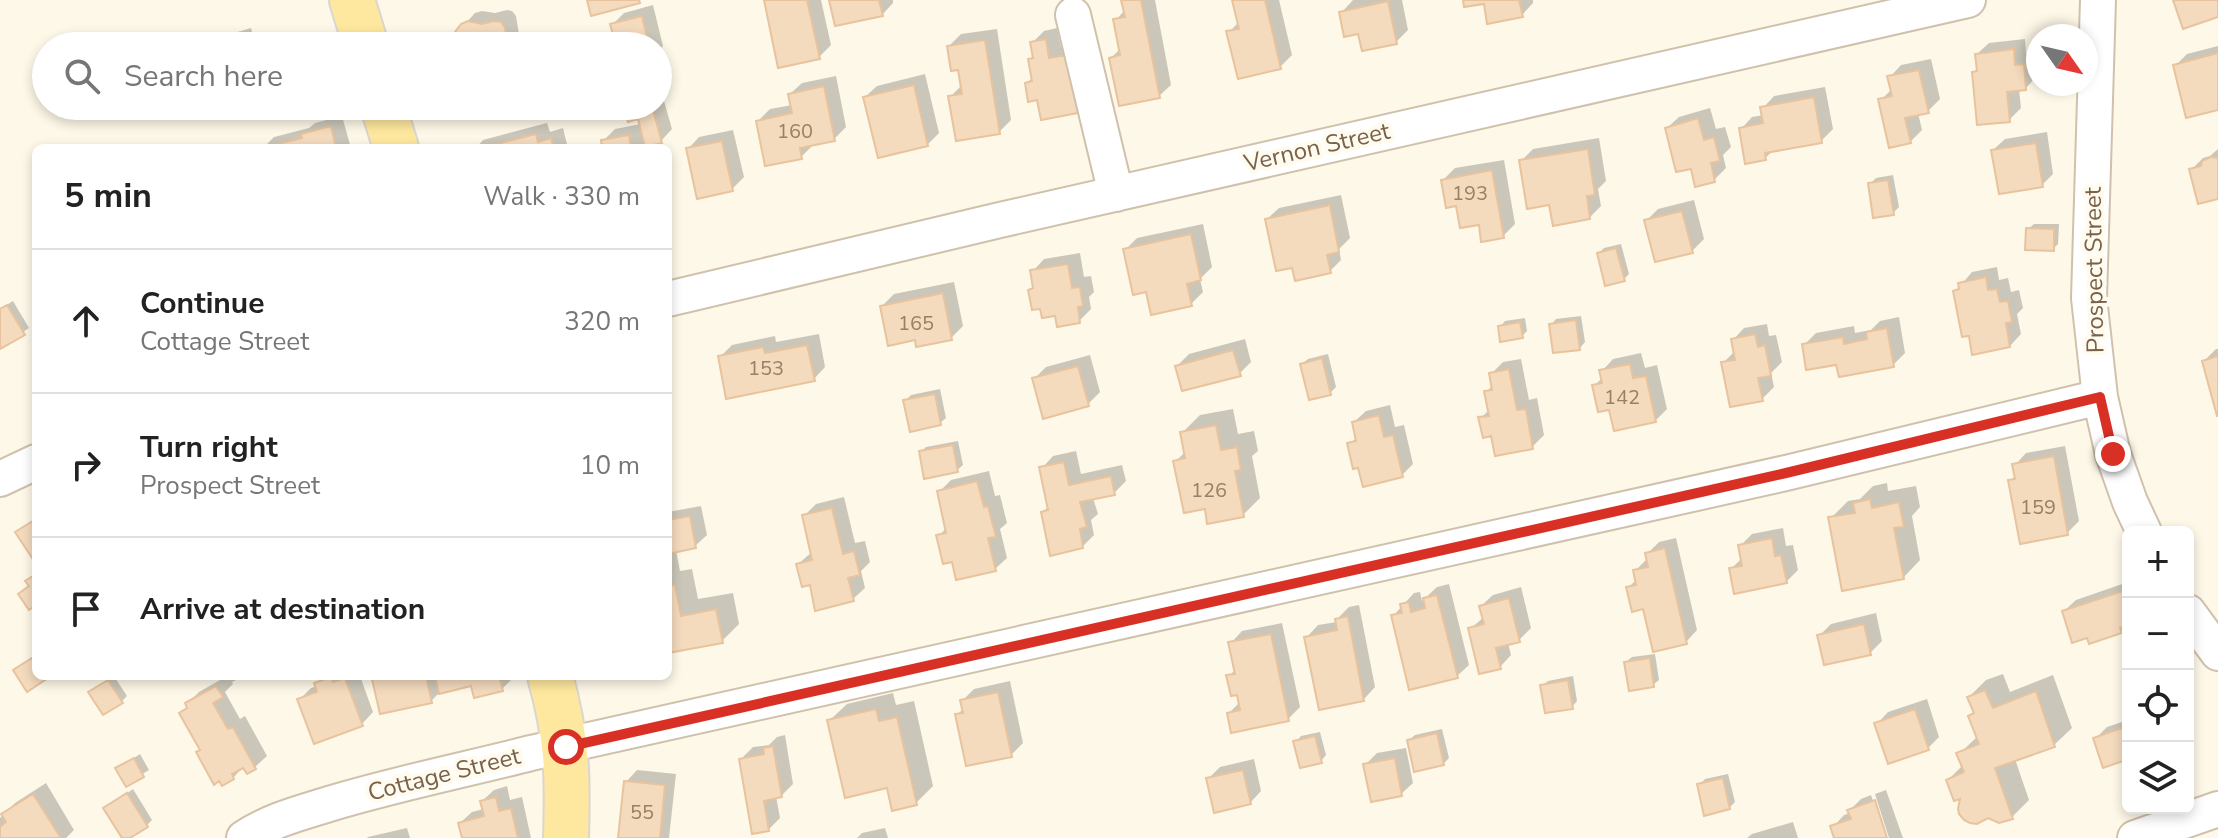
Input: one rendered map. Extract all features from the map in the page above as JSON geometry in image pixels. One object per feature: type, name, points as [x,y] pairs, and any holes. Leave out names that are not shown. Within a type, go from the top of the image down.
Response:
[{"type":"main road","points":[[352,0],[362,32]]},
{"type":"main road","points":[[387,120],[395,144]]},
{"type":"main road","points":[[551,680],[566,747],[566,838]]},
{"type":"street","name":"Vernon Street","points":[[672,298],[1968,0]]},
{"type":"street","name":"Prospect Street","points":[[2098,0],[2089,298],[2100,397],[2113,454],[2141,526]]},
{"type":"street","points":[[1073,15],[1116,194]]},
{"type":"street","name":"Cottage Street","points":[[244,838],[298,814],[372,791],[531,753],[1786,473],[2100,397]]},
{"type":"street","points":[[0,479],[32,464]]},
{"type":"street","points":[[2194,620],[2218,653]]},
{"type":"street","points":[[2135,838],[2218,809]]},
{"type":"building","points":[[587,0],[639,0],[640,3],[591,16]]},
{"type":"building","points":[[764,0],[807,0],[820,59],[778,68]]},
{"type":"building","points":[[829,0],[879,0],[883,16],[835,26]]},
{"type":"building","points":[[1121,0],[1141,0],[1160,98],[1119,106],[1109,58],[1120,55],[1113,19],[1125,17]]},
{"type":"building","points":[[1232,0],[1265,0],[1281,69],[1238,79],[1226,31],[1239,29]]},
{"type":"building","points":[[1463,0],[1519,0],[1523,17],[1487,24],[1484,4],[1464,7]]},
{"type":"building","points":[[2173,0],[2218,0],[2218,17],[2183,29]]},
{"type":"building","points":[[1388,1],[1397,44],[1362,51],[1358,34],[1344,37],[1339,12]]},
{"type":"building","points":[[642,16],[646,32],[612,32],[610,24]]},
{"type":"building","points":[[468,21],[482,24],[501,22],[506,32],[455,32]]},
{"type":"building","points":[[1046,39],[1049,58],[1067,55],[1078,113],[1041,120],[1037,100],[1028,102],[1025,83],[1032,81],[1028,59],[1033,58],[1030,42]]},
{"type":"building","points":[[985,40],[1000,134],[956,141],[948,96],[962,94],[958,70],[951,71],[947,46]]},
{"type":"building","points":[[2014,49],[2015,65],[2024,64],[2026,90],[2007,92],[2010,122],[1977,125],[1972,72],[1977,71],[1975,54]]},
{"type":"building","points":[[2218,53],[2218,110],[2186,118],[2173,65]]},
{"type":"building","points":[[1919,70],[1929,113],[1905,118],[1911,143],[1889,148],[1878,99],[1892,96],[1887,76]]},
{"type":"building","points":[[914,85],[928,146],[878,158],[863,97]]},
{"type":"building","points":[[824,86],[835,141],[800,148],[802,159],[765,166],[756,121],[792,113],[788,94]]},
{"type":"building","points":[[1814,97],[1822,143],[1765,153],[1766,160],[1745,164],[1739,128],[1763,123],[1760,107]]},
{"type":"building","points":[[1698,118],[1704,140],[1714,137],[1720,161],[1711,163],[1715,182],[1695,187],[1691,169],[1676,172],[1665,128]]},
{"type":"building","points":[[638,120],[656,120],[662,143],[644,144]]},
{"type":"building","points":[[331,126],[335,144],[278,144],[302,138],[301,134]]},
{"type":"building","points":[[536,134],[538,142],[551,138],[553,144],[497,144]]},
{"type":"building","points":[[629,135],[630,144],[602,144],[601,140]]},
{"type":"building","points":[[722,141],[733,191],[697,199],[686,148]]},
{"type":"building","points":[[2036,143],[2043,187],[1999,194],[1991,150]]},
{"type":"building","points":[[1588,149],[1595,195],[1587,196],[1590,219],[1553,226],[1549,205],[1527,209],[1519,160]]},
{"type":"building","points":[[2218,158],[2218,199],[2198,204],[2189,169],[2201,166],[2202,161]]},
{"type":"building","points":[[1492,170],[1504,238],[1481,242],[1479,225],[1460,228],[1456,206],[1446,208],[1441,180]]},
{"type":"building","points":[[1888,180],[1894,215],[1873,218],[1868,183]]},
{"type":"building","points":[[1330,205],[1339,252],[1327,255],[1331,273],[1295,281],[1292,268],[1276,271],[1265,219]]},
{"type":"building","points":[[1682,211],[1693,253],[1655,262],[1644,220]]},
{"type":"building","points":[[2026,228],[2054,229],[2054,251],[2025,250]]},
{"type":"building","points":[[1191,234],[1201,280],[1187,284],[1192,306],[1151,315],[1146,292],[1133,295],[1123,249]]},
{"type":"building","points":[[1616,248],[1625,281],[1605,286],[1597,253]]},
{"type":"building","points":[[1068,264],[1072,288],[1080,287],[1083,306],[1078,307],[1080,323],[1057,327],[1055,316],[1042,318],[1040,309],[1032,310],[1028,290],[1033,288],[1030,270]]},
{"type":"building","points":[[1986,277],[1988,290],[1997,289],[2000,302],[2008,301],[2012,322],[2006,323],[2010,347],[1972,355],[1969,336],[1962,337],[1953,291],[1959,289],[1958,283]]},
{"type":"building","points":[[943,293],[952,340],[916,347],[915,340],[888,346],[880,306]]},
{"type":"building","points":[[7,305],[25,335],[0,349],[0,309]]},
{"type":"building","points":[[1576,320],[1580,350],[1553,353],[1549,324]]},
{"type":"building","points":[[1520,322],[1523,338],[1500,342],[1498,326]]},
{"type":"building","points":[[1887,328],[1894,367],[1839,377],[1836,365],[1806,370],[1802,344],[1843,337],[1844,344],[1867,339],[1866,332]]},
{"type":"building","points":[[1755,334],[1758,347],[1765,345],[1771,376],[1758,378],[1763,401],[1730,407],[1721,362],[1735,360],[1731,339]]},
{"type":"building","points":[[807,345],[815,381],[726,399],[718,356],[763,347],[765,353]]},
{"type":"building","points":[[1233,350],[1241,376],[1182,391],[1175,366]]},
{"type":"building","points":[[2218,356],[2218,416],[2217,416],[2202,361]]},
{"type":"building","points":[[1322,358],[1331,395],[1309,400],[1300,364]]},
{"type":"building","points":[[1630,364],[1633,378],[1646,376],[1656,422],[1614,431],[1609,410],[1598,412],[1592,385],[1602,383],[1599,370]]},
{"type":"building","points":[[1078,366],[1089,406],[1043,419],[1032,378]]},
{"type":"building","points":[[1509,369],[1517,410],[1526,409],[1533,449],[1495,456],[1491,436],[1483,438],[1478,417],[1489,416],[1484,391],[1492,390],[1489,373]]},
{"type":"building","points":[[935,394],[941,425],[910,432],[903,400]]},
{"type":"building","points":[[1379,415],[1384,437],[1393,435],[1403,477],[1363,487],[1358,468],[1353,469],[1347,443],[1356,441],[1352,422]]},
{"type":"building","points":[[1216,425],[1221,450],[1237,447],[1241,470],[1235,471],[1244,517],[1207,524],[1205,509],[1184,513],[1173,461],[1185,458],[1180,432]]},
{"type":"building","points":[[953,445],[958,472],[924,479],[919,451]]},
{"type":"building","points":[[2054,456],[2068,535],[2020,544],[2008,480],[2015,479],[2012,464]]},
{"type":"building","points":[[1064,462],[1069,485],[1111,476],[1115,495],[1080,502],[1087,527],[1080,529],[1083,548],[1050,556],[1041,512],[1048,510],[1039,467]]},
{"type":"building","points":[[977,481],[996,537],[988,538],[996,571],[956,580],[952,562],[943,564],[936,535],[946,533],[937,491]]},
{"type":"building","points":[[1870,499],[1872,508],[1899,502],[1904,527],[1894,528],[1904,579],[1842,591],[1828,517],[1855,513],[1853,503]]},
{"type":"building","points":[[832,508],[843,554],[854,551],[860,575],[848,578],[854,601],[815,611],[810,585],[802,587],[796,564],[812,560],[802,515]]},
{"type":"building","points":[[690,516],[696,548],[672,553],[672,519]]},
{"type":"building","points":[[32,521],[32,558],[15,532]]},
{"type":"building","points":[[1772,538],[1775,556],[1781,555],[1787,583],[1734,594],[1729,568],[1742,566],[1738,545]]},
{"type":"building","points":[[1665,548],[1687,644],[1653,652],[1643,609],[1632,612],[1626,587],[1636,585],[1633,570],[1648,567],[1645,553]]},
{"type":"building","points":[[32,577],[32,608],[29,610],[18,594],[29,586],[25,581]]},
{"type":"building","points":[[672,585],[675,585],[681,616],[716,609],[723,643],[672,652]]},
{"type":"building","points":[[2122,591],[2122,633],[2089,644],[2087,638],[2072,643],[2062,611]]},
{"type":"building","points":[[1437,595],[1458,678],[1409,690],[1391,615],[1402,613],[1400,604],[1409,602],[1411,612],[1425,608],[1423,598]]},
{"type":"building","points":[[1509,598],[1520,642],[1496,648],[1501,669],[1479,674],[1468,628],[1484,624],[1479,606]]},
{"type":"building","points":[[1348,616],[1364,701],[1319,710],[1304,637],[1337,630],[1335,619]]},
{"type":"building","points":[[1864,624],[1871,655],[1824,665],[1817,635]]},
{"type":"building","points":[[1271,634],[1289,721],[1231,733],[1227,713],[1240,710],[1237,695],[1231,696],[1226,675],[1235,674],[1228,642]]},
{"type":"building","points":[[32,658],[32,680],[45,680],[27,692],[13,670]]},
{"type":"building","points":[[1650,658],[1654,687],[1629,691],[1624,662]]},
{"type":"building","points":[[108,680],[123,703],[103,715],[88,692]]},
{"type":"building","points":[[346,680],[363,726],[314,744],[297,699],[317,692],[314,683]]},
{"type":"building","points":[[372,680],[427,680],[432,703],[380,714]]},
{"type":"building","points":[[436,680],[500,680],[503,691],[474,698],[471,686],[439,694]]},
{"type":"building","points":[[1568,680],[1573,709],[1545,713],[1540,685]]},
{"type":"building","points":[[216,686],[223,697],[213,703],[228,729],[233,727],[256,769],[247,774],[243,768],[232,774],[234,779],[222,786],[219,781],[214,785],[196,752],[200,750],[179,713],[187,708],[185,703]]},
{"type":"building","points":[[1985,690],[1993,708],[2036,691],[2055,747],[1995,768],[2013,819],[1999,823],[1988,818],[1977,824],[1964,820],[1959,814],[1960,799],[1954,801],[1946,780],[1964,772],[1956,753],[1979,744],[1968,716],[1974,713],[1967,697]]},
{"type":"building","points":[[998,692],[1012,757],[966,766],[955,714],[963,713],[960,700]]},
{"type":"building","points":[[876,709],[879,721],[897,717],[917,805],[892,811],[887,788],[845,798],[827,720]]},
{"type":"building","points":[[1915,709],[1929,750],[1888,764],[1874,723]]},
{"type":"building","points":[[2122,728],[2122,761],[2103,768],[2093,738]]},
{"type":"building","points":[[1437,733],[1444,765],[1414,772],[1407,740]]},
{"type":"building","points":[[1315,736],[1322,763],[1300,768],[1293,741]]},
{"type":"building","points":[[773,746],[782,797],[764,801],[769,831],[752,834],[739,759],[764,754],[763,748]]},
{"type":"building","points":[[134,758],[144,777],[126,787],[115,768]]},
{"type":"building","points":[[1395,758],[1402,796],[1371,802],[1363,764]]},
{"type":"building","points":[[1243,770],[1251,804],[1214,813],[1206,778]]},
{"type":"building","points":[[1723,778],[1730,809],[1704,816],[1697,784]]},
{"type":"building","points":[[624,781],[665,785],[660,838],[618,838]]},
{"type":"building","points":[[127,793],[148,827],[130,838],[122,838],[103,808]]},
{"type":"building","points":[[33,794],[61,838],[0,838],[0,827],[6,822],[1,814]]},
{"type":"building","points":[[496,797],[499,811],[511,808],[518,838],[462,838],[458,823],[484,816],[480,801]]},
{"type":"building","points":[[1875,800],[1887,838],[1834,838],[1830,826],[1851,819],[1847,810]]},
{"type":"route","points":[[566,747],[1786,473],[2100,397],[2113,454]]}]
